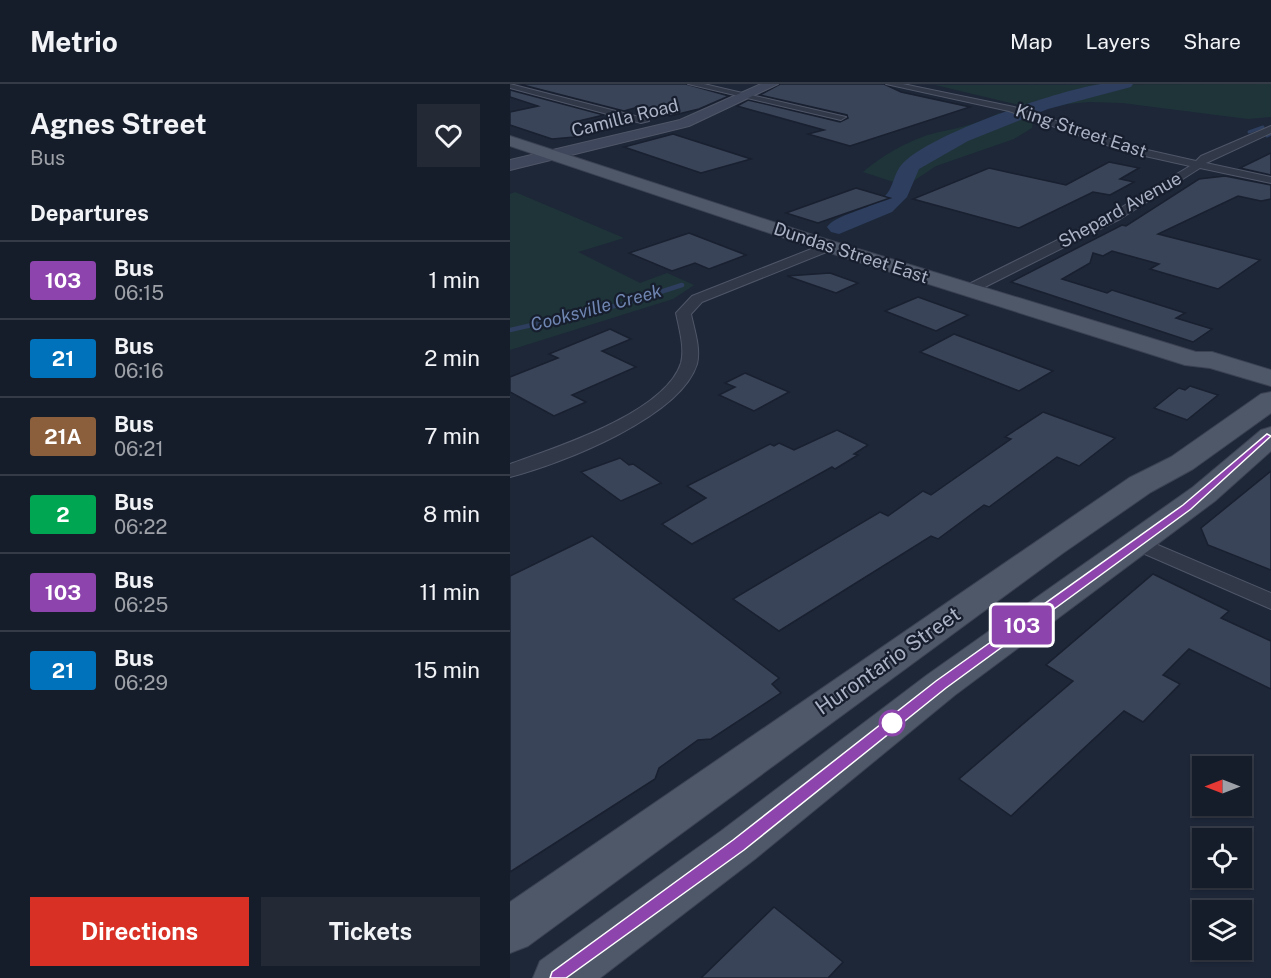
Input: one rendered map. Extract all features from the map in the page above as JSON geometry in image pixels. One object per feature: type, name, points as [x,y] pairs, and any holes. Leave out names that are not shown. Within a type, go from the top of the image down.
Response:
[{"type":"main road","name":"Dundas Street East","points":[[510,141],[968,290],[1194,360],[1212,360],[1271,378]]},
{"type":"main road","name":"Dundas Street East","points":[[1194,360],[1199,370],[1271,393]]},
{"type":"main road","name":"Hurontario Street","points":[[510,930],[1051,546],[1140,485],[1182,463],[1271,400]]},
{"type":"main road","points":[[559,978],[738,845],[941,685],[1213,487],[1271,436]]},
{"type":"street","points":[[692,84],[841,117]]},
{"type":"street","name":"Camilla Road","points":[[510,165],[684,123],[712,114],[772,84]]},
{"type":"street","name":"King Street East","points":[[890,84],[919,86],[1032,115],[1131,150],[1271,180]]},
{"type":"street","points":[[510,85],[644,122]]},
{"type":"street","name":"Shepard Avenue","points":[[968,290],[1116,216],[1226,148],[1271,129]]},
{"type":"street","points":[[510,471],[622,426],[666,397],[689,364],[683,313],[697,299],[829,246]]},
{"type":"street","points":[[1139,543],[1271,602]]},
{"type":"green space","points":[[1271,84],[1271,117],[1248,119],[1122,103],[1089,102],[1058,105],[1040,110],[935,85]]},
{"type":"green space","points":[[999,113],[1033,122],[1032,128],[1014,139],[936,166],[906,186],[863,172],[885,156],[911,142],[928,135],[973,124]]},
{"type":"green space","points":[[515,192],[624,238],[578,252],[640,283],[667,273],[694,285],[673,299],[510,350],[510,194]]},
{"type":"building","points":[[519,84],[686,84],[729,96],[699,109],[670,116],[638,107],[624,111]]},
{"type":"building","points":[[780,84],[884,84],[901,92],[970,107],[850,146],[808,134],[824,130],[737,106],[748,100],[840,122],[848,118],[847,115],[760,95]]},
{"type":"building","points":[[510,90],[604,115],[578,121],[575,137],[552,139],[510,125],[510,112],[538,106],[510,97]]},
{"type":"building","points":[[673,134],[751,159],[701,173],[624,147]]},
{"type":"building","points":[[1271,153],[1271,175],[1240,168]]},
{"type":"building","points":[[1109,162],[1139,168],[1120,179],[1134,182],[1110,195],[1093,192],[1019,228],[913,199],[989,168],[1066,185]]},
{"type":"building","points":[[1225,176],[1271,185],[1271,199],[1261,201],[1238,196],[1158,234],[1260,260],[1218,289],[1150,269],[1159,264],[1112,251],[1103,256],[1093,253],[1090,263],[1062,279],[1107,293],[1112,290],[1185,313],[1176,318],[1212,329],[1193,342],[1011,282],[1122,225],[1126,226],[1199,179]]},
{"type":"building","points":[[856,188],[890,198],[818,223],[786,213]]},
{"type":"building","points":[[689,233],[746,255],[709,269],[695,263],[672,271],[629,253]]},
{"type":"building","points":[[830,273],[858,283],[836,293],[787,276]]},
{"type":"building","points":[[918,297],[968,315],[936,331],[885,311]]},
{"type":"building","points":[[610,329],[631,339],[602,351],[636,367],[572,395],[586,402],[554,416],[510,392],[510,377],[558,358],[549,354]]},
{"type":"building","points":[[954,334],[1053,371],[1019,391],[920,352]]},
{"type":"building","points":[[745,373],[789,392],[754,411],[719,395],[735,387],[725,383]]},
{"type":"building","points":[[1190,386],[1218,395],[1187,420],[1154,408],[1179,388],[1185,390]]},
{"type":"building","points":[[1043,412],[1115,438],[1079,466],[1057,457],[989,507],[984,505],[938,539],[931,536],[779,631],[733,599],[880,512],[888,516],[923,491],[931,495],[1011,439],[1005,437]]},
{"type":"building","points":[[837,430],[868,445],[854,454],[858,455],[835,469],[832,467],[692,544],[662,524],[706,498],[687,486],[770,444],[774,446],[779,443],[794,450]]},
{"type":"building","points":[[620,458],[661,483],[621,501],[581,472]]},
{"type":"building","points":[[1271,471],[1271,570],[1208,545],[1201,528]]},
{"type":"building","points":[[592,536],[779,678],[772,684],[781,693],[711,739],[698,740],[659,768],[655,779],[510,872],[510,576]]},
{"type":"building","points":[[1153,574],[1229,611],[1221,618],[1271,641],[1271,689],[1189,649],[1163,675],[1180,684],[1143,722],[1124,711],[1011,816],[959,779],[1073,681],[1046,665]]},
{"type":"building","points":[[774,907],[843,962],[828,978],[701,978]]},
{"type":"waterway","name":"Cooksville Creek","points":[[839,227],[869,215],[891,202],[896,197],[909,168],[936,150],[1015,114],[1070,97],[1125,84]]},
{"type":"waterway","points":[[1249,132],[1263,127]]},
{"type":"waterway","points":[[1267,136],[1271,134]]},
{"type":"waterway","name":"Cooksville Creek","points":[[510,330],[623,304],[682,285]]},
{"type":"bus line","name":"103","points":[[559,978],[738,845],[941,685],[1019,627],[1087,582],[1187,507],[1221,481],[1271,436]]}]
